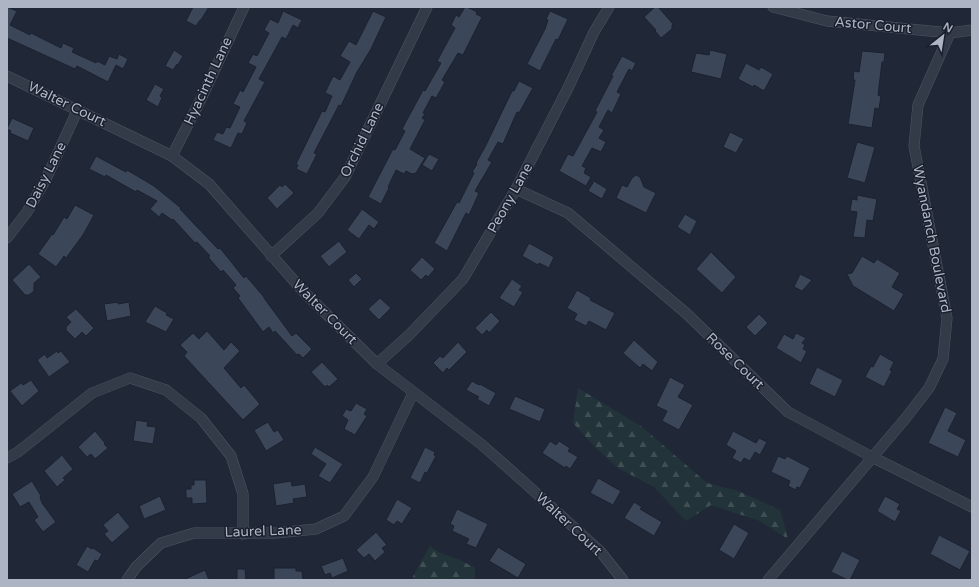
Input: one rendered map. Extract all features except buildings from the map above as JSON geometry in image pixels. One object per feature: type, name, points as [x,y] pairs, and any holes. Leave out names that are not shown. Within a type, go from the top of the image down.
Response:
[{"type":"street","name":"Hyacinth Lane","points":[[172,156],[202,97],[244,7]]},
{"type":"street","name":"Orchid Lane","points":[[271,256],[318,213],[345,177],[427,7]]},
{"type":"street","name":"Peony Lane","points":[[377,364],[409,335],[464,279],[516,189],[569,86],[594,32],[609,7]]},
{"type":"street","name":"Astor Court","points":[[773,7],[827,21],[950,33]]},
{"type":"street","points":[[950,33],[972,30]]},
{"type":"street","name":"Wyandanch Boulevard","points":[[768,580],[929,388],[943,359],[947,318],[914,146],[918,105],[950,33]]},
{"type":"street","name":"Walter Court","points":[[7,76],[78,109],[172,156],[209,184],[303,291],[377,364],[481,444],[600,551],[623,580]]},
{"type":"street","name":"Daisy Lane","points":[[7,238],[27,212],[46,180],[78,109]]},
{"type":"street","name":"Rose Court","points":[[516,189],[568,213],[687,314],[788,412],[872,457],[972,507]]},
{"type":"street","points":[[7,458],[18,452],[92,393],[130,378],[166,390],[201,418],[231,456],[243,494],[243,534]]},
{"type":"street","name":"Laurel Lane","points":[[127,580],[136,567],[161,544],[194,533],[276,533],[316,529],[344,516],[373,477],[413,393]]},
{"type":"green space","points":[[578,388],[642,427],[707,483],[738,491],[780,510],[788,539],[760,521],[711,505],[686,521],[654,487],[618,468],[595,447],[573,423]]},
{"type":"green space","points":[[430,546],[440,553],[460,560],[475,568],[475,580],[411,580]]}]
